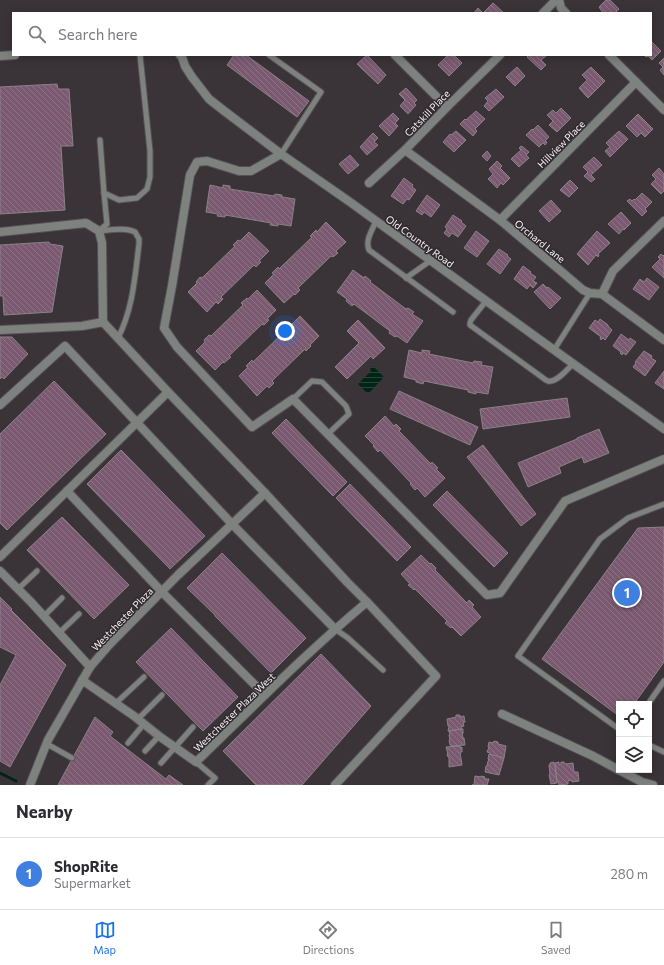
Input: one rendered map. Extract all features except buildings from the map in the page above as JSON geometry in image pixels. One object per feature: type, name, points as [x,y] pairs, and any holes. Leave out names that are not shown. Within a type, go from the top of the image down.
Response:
[{"type":"street","points":[[544,12],[556,0]]},
{"type":"street","points":[[559,0],[561,8],[565,12]]},
{"type":"street","points":[[0,56],[12,55]]},
{"type":"street","name":"Old Country Road","points":[[181,56],[188,72],[209,99],[222,110],[664,429]]},
{"type":"street","points":[[396,56],[446,107]]},
{"type":"street","name":"Catskill Place","points":[[368,183],[405,150],[446,107],[499,56]]},
{"type":"street","points":[[610,56],[664,110]]},
{"type":"street","name":"Hillview Place","points":[[500,220],[636,82]]},
{"type":"street","name":"Orchard Lane","points":[[405,150],[500,220],[583,290],[590,293],[602,294]]},
{"type":"street","points":[[281,154],[251,171],[239,171],[208,161],[197,162],[190,175],[164,328],[177,347],[252,427],[293,399],[487,595],[500,593],[565,501],[664,459]]},
{"type":"street","points":[[664,221],[613,271],[602,294],[664,340]]},
{"type":"street","points":[[0,232],[86,223],[100,231],[102,243],[103,322],[436,676],[335,785]]},
{"type":"street","points":[[0,330],[82,326],[103,322]]},
{"type":"street","points":[[0,405],[65,346],[232,524],[335,629]]},
{"type":"street","points":[[0,557],[168,392]]},
{"type":"street","points":[[67,491],[162,592],[265,695]]},
{"type":"street","name":"Westchester Plaza","points":[[30,785],[47,744],[90,667],[110,644],[178,575],[265,493]]},
{"type":"street","points":[[0,571],[44,616],[90,667]]},
{"type":"street","name":"Westchester Plaza West","points":[[82,680],[196,762],[335,629],[367,602]]},
{"type":"street","points":[[502,714],[593,756],[616,768]]},
{"type":"street","points":[[625,773],[642,782],[653,785]]},
{"type":"lane","points":[[104,193],[118,200],[137,198],[147,189],[150,177],[150,151],[140,56]]},
{"type":"lane","points":[[270,56],[321,92],[281,154]]},
{"type":"lane","points":[[100,140],[106,224],[100,231]]},
{"type":"lane","points":[[376,221],[367,240],[369,250],[453,312]]},
{"type":"lane","points":[[100,231],[119,229],[132,231],[136,232],[139,239],[128,312],[124,326],[118,338]]},
{"type":"lane","points":[[406,278],[430,260]]},
{"type":"lane","points":[[554,350],[590,293]]},
{"type":"lane","points":[[486,301],[471,320],[470,325],[539,375],[552,381],[558,378],[573,364]]},
{"type":"lane","points":[[293,399],[312,381],[322,382],[346,406],[349,414],[328,434]]},
{"type":"lane","points":[[616,727],[518,656],[600,539],[628,518],[664,504]]},
{"type":"lane","points":[[18,589],[37,571]]},
{"type":"lane","points":[[44,616],[62,598]]},
{"type":"lane","points":[[59,633],[79,614]]},
{"type":"lane","points":[[335,629],[348,638],[383,670]]},
{"type":"lane","points":[[116,704],[144,677]]},
{"type":"lane","points":[[650,701],[664,681]]},
{"type":"lane","points":[[128,743],[141,722],[162,695]]},
{"type":"lane","points":[[161,763],[193,726]]},
{"type":"lane","points":[[145,751],[159,736]]},
{"type":"lane","points":[[47,744],[72,758]]},
{"type":"lane","points":[[652,746],[664,752]]},
{"type":"lane","points":[[196,762],[215,778],[208,785]]},
{"type":"shaded area","points":[[373,366],[384,377],[368,394],[358,384],[371,371],[370,369]]},
{"type":"waterway","points":[[0,773],[16,781]]},
{"type":"place","name":"ShopRite","points":[[627,593]]}]
